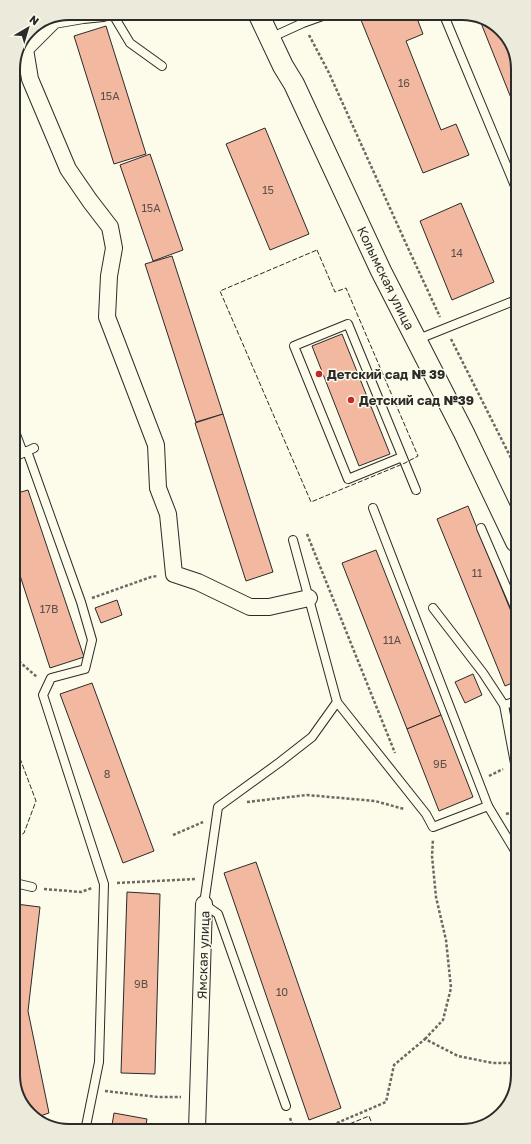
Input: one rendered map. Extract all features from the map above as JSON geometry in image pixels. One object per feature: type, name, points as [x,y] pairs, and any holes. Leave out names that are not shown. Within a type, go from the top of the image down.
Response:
[{"type":"street","name":"Колымская улица","points":[[261,20],[283,66],[294,84],[381,270],[491,488],[511,531]]},
{"type":"street","points":[[50,24],[25,49],[30,79],[68,169],[110,227],[114,248],[107,317],[156,445],[158,488],[168,514],[174,574],[198,582],[250,607],[269,608],[309,598]]},
{"type":"street","name":"Ямская улица","points":[[197,1124],[204,904]]},
{"type":"lane","points":[[116,20],[130,43],[162,66]]},
{"type":"lane","points":[[270,38],[311,20]]},
{"type":"lane","points":[[446,20],[511,176]]},
{"type":"lane","points":[[416,340],[511,302]]},
{"type":"lane","points":[[402,457],[348,479],[294,346],[348,324],[416,490]]},
{"type":"lane","points":[[20,438],[28,451],[81,602],[92,640],[85,669],[51,678],[43,695],[104,884],[99,1062],[86,1124]]},
{"type":"lane","points":[[20,454],[28,451]]},
{"type":"lane","points":[[372,508],[488,806],[511,844]]},
{"type":"lane","points":[[481,528],[511,598]]},
{"type":"lane","points":[[293,540],[336,702],[426,814],[433,827],[488,806]]},
{"type":"lane","points":[[433,608],[484,673],[504,705],[511,743]]},
{"type":"lane","points":[[204,904],[218,807],[312,737],[336,702]]},
{"type":"lane","points":[[504,705],[511,703]]},
{"type":"lane","points":[[20,884],[32,887]]},
{"type":"lane","name":"Ямская улица","points":[[204,904],[218,914],[286,1106]]},
{"type":"path","points":[[303,23],[329,73],[445,328],[511,458]]},
{"type":"path","points":[[307,534],[396,754]]},
{"type":"path","points":[[81,602],[151,577]]},
{"type":"path","points":[[20,662],[48,685]]},
{"type":"path","points":[[478,781],[511,766]]},
{"type":"path","points":[[218,807],[307,795],[375,800],[426,814]]},
{"type":"path","points":[[173,835],[217,817]]},
{"type":"path","points":[[335,1124],[386,1102],[394,1065],[425,1039],[444,1020],[451,988],[446,940],[436,897],[432,856],[433,827]]},
{"type":"path","points":[[104,884],[208,878]]},
{"type":"path","points":[[32,887],[81,892]]},
{"type":"path","points":[[425,1039],[458,1056],[493,1063],[511,1064]]},
{"type":"path","points":[[93,1090],[198,1098]]},
{"type":"building","points":[[361,20],[418,20],[423,34],[406,41],[441,130],[456,124],[469,155],[423,173]]},
{"type":"building","points":[[482,24],[492,30],[506,47],[511,69],[511,98]]},
{"type":"building","points":[[106,26],[146,154],[114,164],[74,36]]},
{"type":"building","points":[[265,128],[309,234],[270,250],[226,144]]},
{"type":"building","points":[[150,154],[183,250],[153,261],[120,165]]},
{"type":"building","points":[[461,203],[494,282],[452,300],[420,221]]},
{"type":"building","points":[[172,256],[223,414],[196,422],[145,264]]},
{"type":"building","name":"Детский сад №39","points":[[342,334],[390,454],[359,466],[312,346]]},
{"type":"building","points":[[223,414],[273,572],[246,581],[195,423]]},
{"type":"building","points":[[28,490],[84,657],[50,668],[20,575],[20,492]]},
{"type":"building","points":[[468,506],[511,611],[511,684],[505,686],[437,519]]},
{"type":"building","points":[[376,550],[441,715],[407,729],[342,563]]},
{"type":"building","points":[[117,600],[122,615],[101,623],[95,608]]},
{"type":"building","points":[[473,674],[482,695],[465,703],[455,682]]},
{"type":"building","points":[[92,683],[154,851],[123,863],[60,694]]},
{"type":"building","points":[[441,715],[473,797],[439,811],[407,729]]},
{"type":"building","points":[[256,862],[341,1108],[309,1120],[224,873]]},
{"type":"building","points":[[127,892],[160,894],[155,1074],[121,1073]]},
{"type":"building","points":[[20,904],[40,907],[28,1011],[49,1113],[42,1115],[34,1110],[25,1097],[21,1084]]},
{"type":"building","points":[[114,1113],[147,1119],[146,1124],[112,1124]]},
{"type":"fence","points":[[317,250],[335,292],[346,288],[418,456],[405,463],[311,502],[220,291],[317,250]]},
{"type":"fence","points":[[20,758],[36,801],[24,833],[20,836]]},
{"type":"fence","points":[[349,1124],[369,1116],[372,1124]]},
{"type":"place","name":"Детский сад № 39","points":[[319,374]]},
{"type":"place","name":"Детский сад №39","points":[[351,400]]}]
